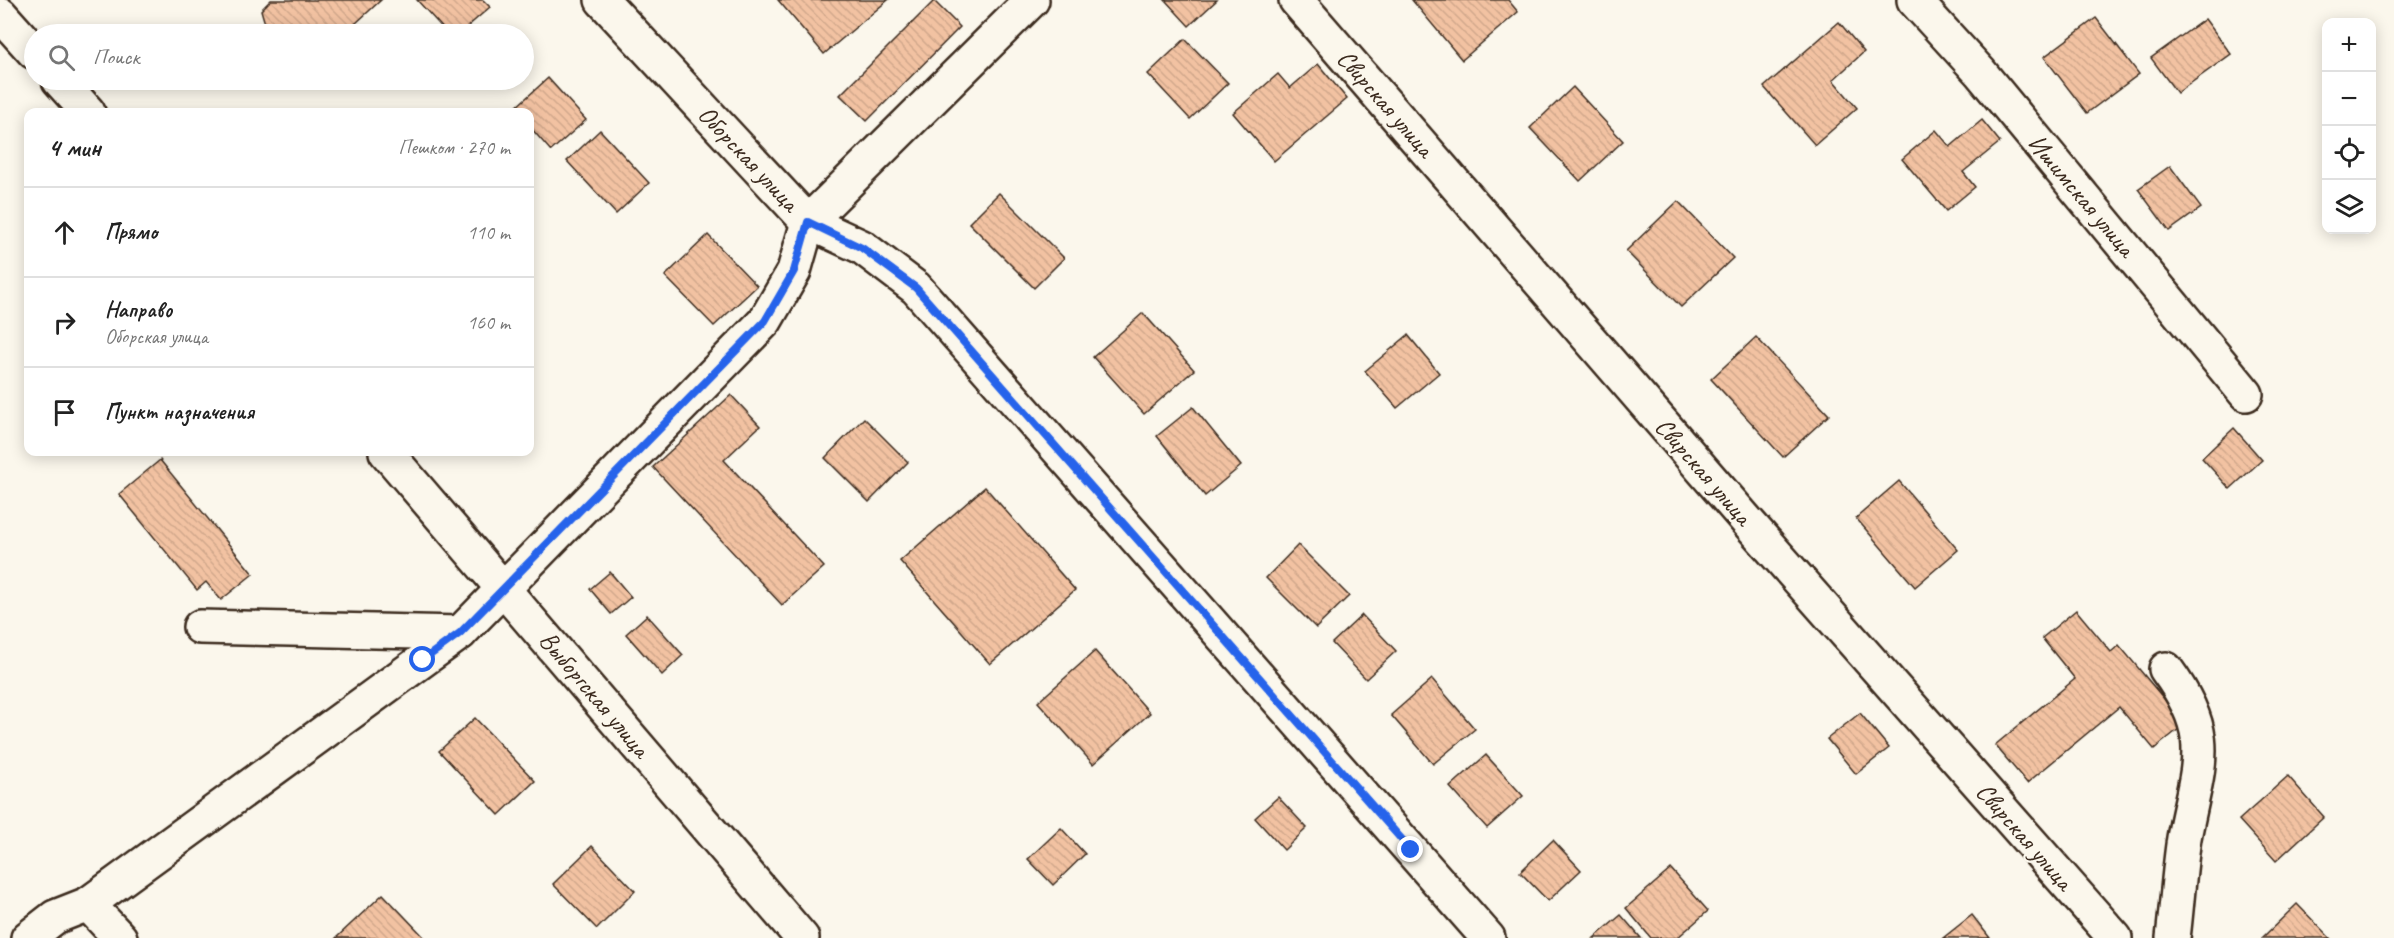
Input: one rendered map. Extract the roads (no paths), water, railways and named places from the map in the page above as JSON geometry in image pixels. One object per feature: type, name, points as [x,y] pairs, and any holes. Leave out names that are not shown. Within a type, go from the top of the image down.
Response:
[{"type":"street","name":"Оборская улица","points":[[602,0],[808,222],[862,248],[916,288],[1488,938]]},
{"type":"street","points":[[28,938],[55,917],[88,904],[460,633],[765,321],[794,271],[808,222],[1032,0]]},
{"type":"street","name":"Свирская улица","points":[[1296,0],[1747,520],[2115,938]]},
{"type":"street","name":"Ишимская улица","points":[[1914,0],[1980,72],[2246,394]]},
{"type":"street","points":[[0,14],[24,41]]},
{"type":"street","points":[[68,90],[84,108]]},
{"type":"street","name":"Выборгская улица","points":[[389,456],[802,938]]},
{"type":"street","points":[[200,627],[460,633]]},
{"type":"street","points":[[2166,669],[2181,690],[2194,718],[2201,745],[2197,779],[2184,839],[2173,938]]},
{"type":"street","points":[[88,904],[120,938]]}]
